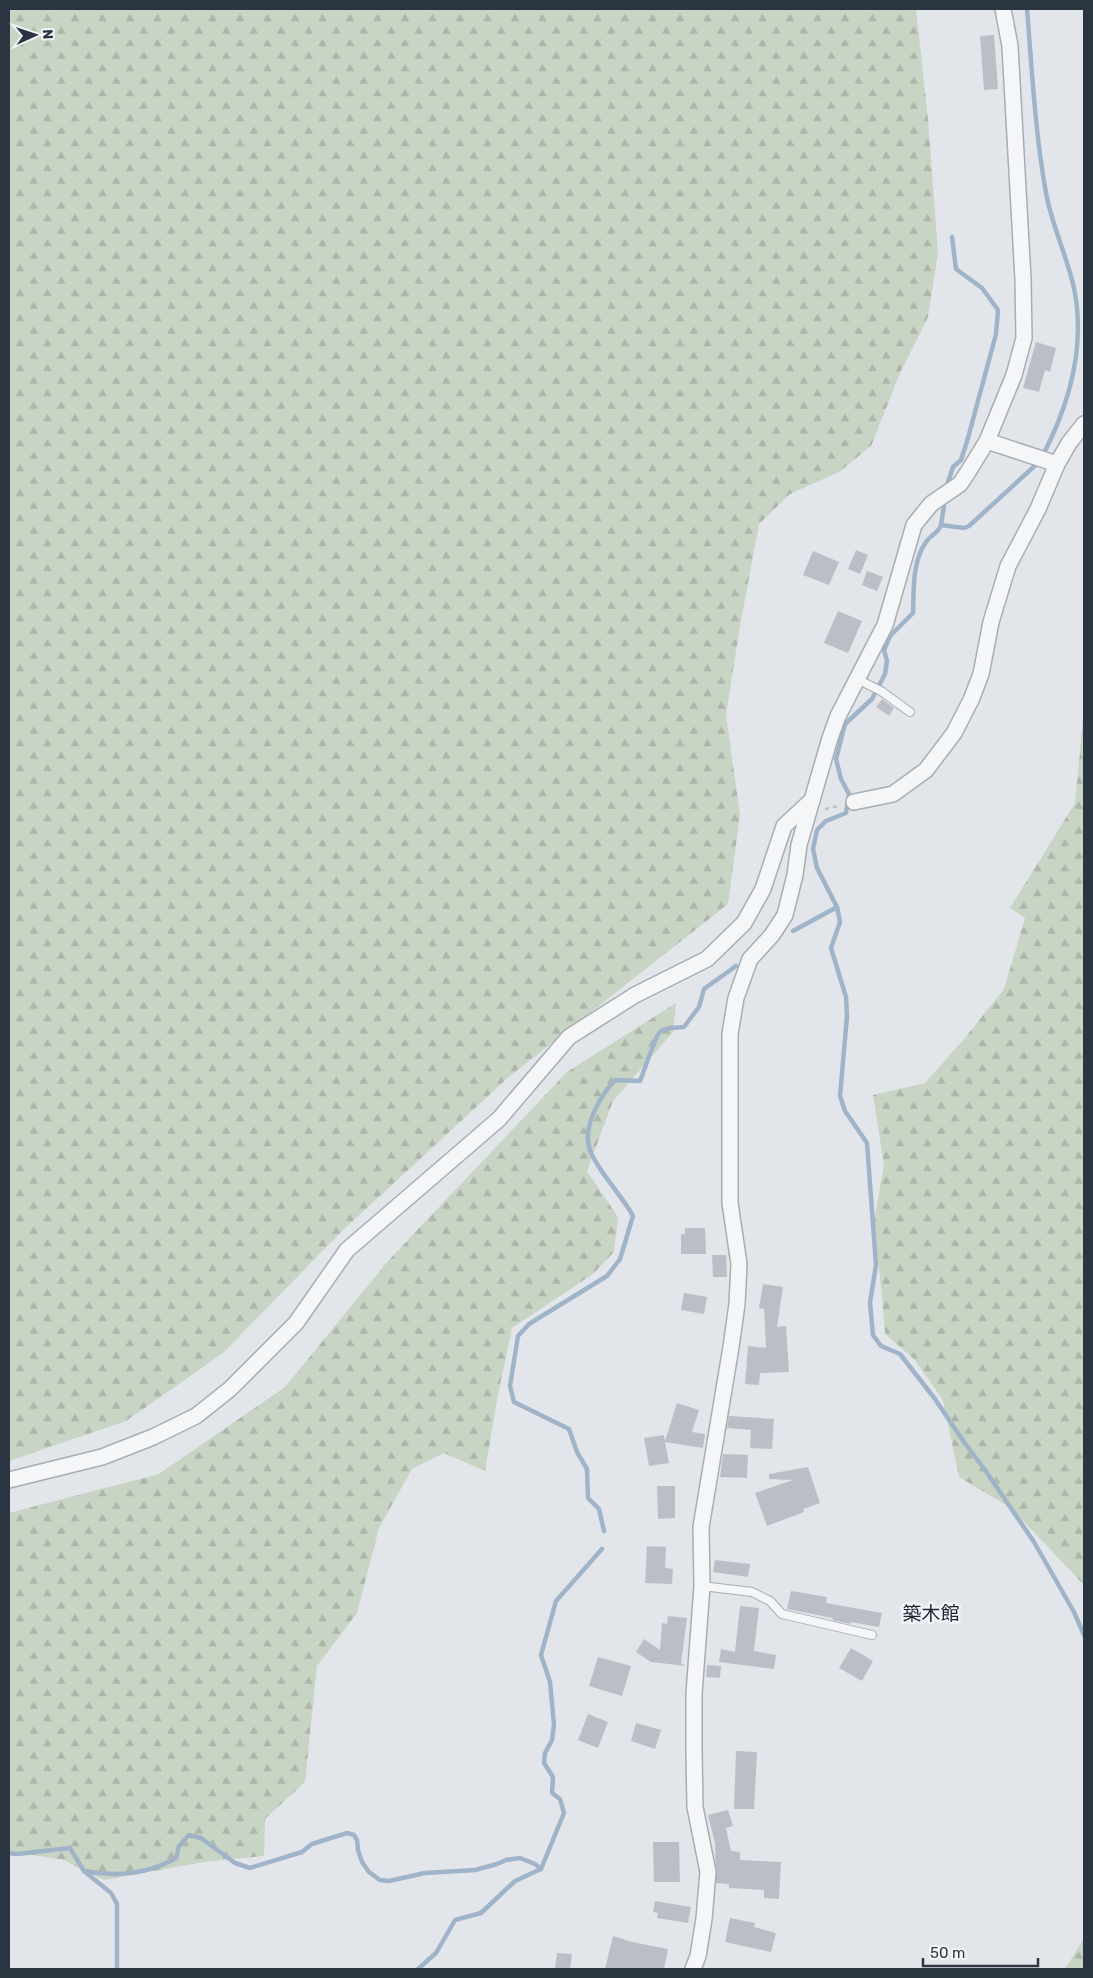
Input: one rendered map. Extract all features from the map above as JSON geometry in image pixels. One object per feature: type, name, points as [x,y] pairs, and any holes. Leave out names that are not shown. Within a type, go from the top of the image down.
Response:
[{"type":"street","points":[[693,1969],[698,1956],[704,1919],[708,1872],[695,1807],[694,1694],[702,1586],[701,1527],[731,1347],[738,1264],[730,1204],[730,1034],[736,998],[750,959],[772,935],[785,915],[795,875],[799,845],[838,716],[885,625],[914,526],[931,504],[960,484],[988,441],[1014,375],[1024,338],[1023,279],[1010,46],[1003,9]]},
{"type":"street","points":[[854,802],[893,794],[926,770],[954,733],[971,700],[981,674],[991,622],[1008,566],[1038,509],[1051,462],[1084,424]]},
{"type":"street","points":[[988,441],[1051,462]]},
{"type":"street","points":[[9,1480],[102,1457],[153,1436],[196,1416],[230,1389],[296,1323],[347,1250],[499,1119],[569,1037],[635,995],[708,959],[744,923],[763,889],[784,826],[812,800]]},
{"type":"lane","points":[[857,679],[881,691],[910,712]]},
{"type":"lane","points":[[702,1586],[752,1592],[770,1601],[782,1614],[872,1635]]},
{"type":"green space","points":[[9,9],[916,9],[928,119],[938,253],[928,317],[900,373],[871,446],[839,472],[790,494],[759,524],[726,715],[740,815],[728,904],[510,1076],[342,1231],[223,1353],[126,1421],[9,1461]]},
{"type":"green space","points":[[1084,710],[1084,1585],[1011,1508],[959,1477],[943,1400],[915,1360],[885,1334],[874,1222],[884,1165],[873,1095],[925,1083],[964,1039],[1004,989],[1025,918],[1010,908],[1075,803]]},
{"type":"green space","points":[[676,1003],[673,1032],[613,1101],[587,1171],[618,1217],[614,1252],[593,1274],[512,1328],[485,1471],[444,1453],[412,1469],[379,1528],[357,1613],[317,1666],[305,1782],[265,1819],[264,1856],[204,1862],[104,1880],[63,1860],[9,1851],[9,1513],[159,1474],[285,1387],[388,1261],[567,1072]]},
{"type":"green space","points":[[1084,1938],[1084,1969],[1065,1969]]},
{"type":"building","points":[[994,35],[998,89],[984,90],[980,36]]},
{"type":"building","points":[[1036,342],[1056,348],[1050,372],[1045,370],[1039,392],[1023,388]]},
{"type":"building","points":[[856,550],[868,555],[860,574],[848,569]]},
{"type":"building","points":[[813,551],[839,562],[829,585],[803,575]]},
{"type":"building","points":[[867,571],[883,577],[877,591],[862,585]]},
{"type":"building","points":[[838,611],[862,621],[848,653],[824,643]]},
{"type":"building","points":[[882,699],[894,708],[889,716],[876,707]]},
{"type":"building","points":[[685,1228],[705,1228],[706,1254],[681,1254],[681,1234],[685,1234]]},
{"type":"building","points":[[712,1255],[726,1255],[727,1277],[713,1277]]},
{"type":"building","points":[[763,1284],[783,1287],[777,1327],[786,1326],[789,1372],[760,1373],[759,1385],[745,1384],[748,1346],[766,1348],[764,1309],[759,1308]]},
{"type":"building","points":[[684,1293],[707,1297],[704,1314],[681,1310]]},
{"type":"building","points":[[677,1403],[699,1410],[692,1432],[705,1434],[703,1448],[665,1442],[669,1463],[649,1466],[644,1438],[664,1435],[665,1441]]},
{"type":"building","points":[[729,1416],[774,1419],[772,1449],[750,1448],[751,1430],[727,1428]]},
{"type":"building","points":[[723,1454],[748,1455],[747,1478],[720,1477]]},
{"type":"building","points":[[808,1467],[820,1503],[803,1509],[804,1512],[767,1526],[755,1493],[793,1480],[769,1479],[769,1474]]},
{"type":"building","points":[[657,1486],[675,1486],[675,1518],[658,1519]]},
{"type":"building","points":[[647,1546],[666,1547],[665,1568],[673,1569],[672,1584],[645,1583]]},
{"type":"building","points":[[715,1560],[750,1564],[748,1577],[713,1572]]},
{"type":"building","points":[[791,1591],[827,1597],[826,1603],[882,1613],[879,1627],[851,1622],[851,1624],[832,1620],[833,1618],[787,1609]]},
{"type":"building","points":[[740,1606],[759,1608],[754,1651],[776,1655],[774,1669],[719,1662],[721,1649],[735,1652]]},
{"type":"building","points":[[668,1616],[687,1618],[681,1663],[686,1666],[651,1662],[636,1652],[644,1639],[660,1650],[662,1623],[667,1624]]},
{"type":"building","points":[[851,1648],[873,1661],[862,1681],[839,1668]]},
{"type":"building","points":[[598,1657],[631,1666],[622,1696],[589,1686]]},
{"type":"building","points":[[707,1665],[721,1666],[720,1678],[706,1677]]},
{"type":"building","points":[[588,1714],[608,1722],[598,1748],[578,1740]]},
{"type":"building","points":[[636,1723],[661,1730],[655,1749],[631,1741]]},
{"type":"building","points":[[736,1751],[757,1752],[754,1809],[734,1809]]},
{"type":"building","points":[[728,1810],[733,1826],[726,1828],[731,1851],[740,1852],[740,1860],[781,1862],[779,1899],[764,1898],[764,1890],[729,1888],[729,1884],[716,1883],[715,1843],[708,1815]]},
{"type":"building","points":[[653,1842],[679,1842],[680,1882],[654,1882]]},
{"type":"building","points":[[655,1901],[691,1907],[688,1923],[657,1918],[658,1913],[653,1912]]},
{"type":"building","points":[[730,1918],[755,1923],[754,1927],[776,1933],[771,1952],[725,1942]]},
{"type":"building","points":[[613,1936],[668,1949],[664,1969],[605,1969]]},
{"type":"building","points":[[557,1953],[572,1954],[570,1969],[555,1969]]},
{"type":"waterway","points":[[1027,9],[1034,101],[1042,170],[1049,205],[1074,288],[1078,332],[1077,353],[1068,395],[1053,435],[1043,455]]},
{"type":"waterway","points":[[948,482],[953,467],[961,460],[968,438],[996,334],[998,310],[982,288],[956,269],[952,237]]},
{"type":"waterway","points":[[1039,462],[969,526],[964,528],[941,525],[921,550],[916,567],[913,613],[890,636],[884,650],[887,661],[885,674],[872,699],[845,724],[836,759],[841,779],[849,794],[846,813],[826,821],[817,830],[813,849],[817,868],[837,907],[840,922],[831,948],[846,997],[847,1016],[840,1096],[845,1111],[867,1143],[876,1265],[870,1303],[873,1335],[881,1346],[900,1354],[935,1399],[985,1470],[1034,1542],[1074,1612],[1084,1635]]},
{"type":"waterway","points":[[941,525],[944,506]]},
{"type":"waterway","points":[[793,931],[837,907]]},
{"type":"waterway","points":[[604,1531],[599,1509],[588,1498],[587,1469],[577,1452],[569,1429],[514,1402],[510,1386],[518,1336],[529,1324],[607,1276],[620,1259],[633,1216],[602,1172],[589,1147],[589,1129],[594,1111],[599,1102],[615,1080],[640,1081],[659,1033],[666,1029],[684,1027],[699,1007],[704,989],[736,966]]},
{"type":"waterway","points":[[418,1969],[436,1953],[455,1920],[481,1913],[515,1881],[541,1869],[564,1813],[560,1799],[552,1793],[553,1777],[544,1763],[545,1753],[552,1740],[554,1725],[550,1682],[541,1655],[556,1601],[602,1549]]},
{"type":"waterway","points":[[84,1871],[120,1874],[154,1868],[176,1858],[179,1846],[189,1835],[201,1838],[235,1863],[250,1868],[302,1852],[312,1844],[347,1833],[354,1835],[362,1862],[369,1872],[380,1880],[389,1881],[425,1873],[475,1870],[506,1860],[520,1858],[535,1864],[541,1869]]},
{"type":"waterway","points":[[9,1853],[17,1854],[70,1848],[84,1871],[111,1893],[117,1904],[117,1969]]},
{"type":"district","name":"築木館","points":[[931,1613]]}]
